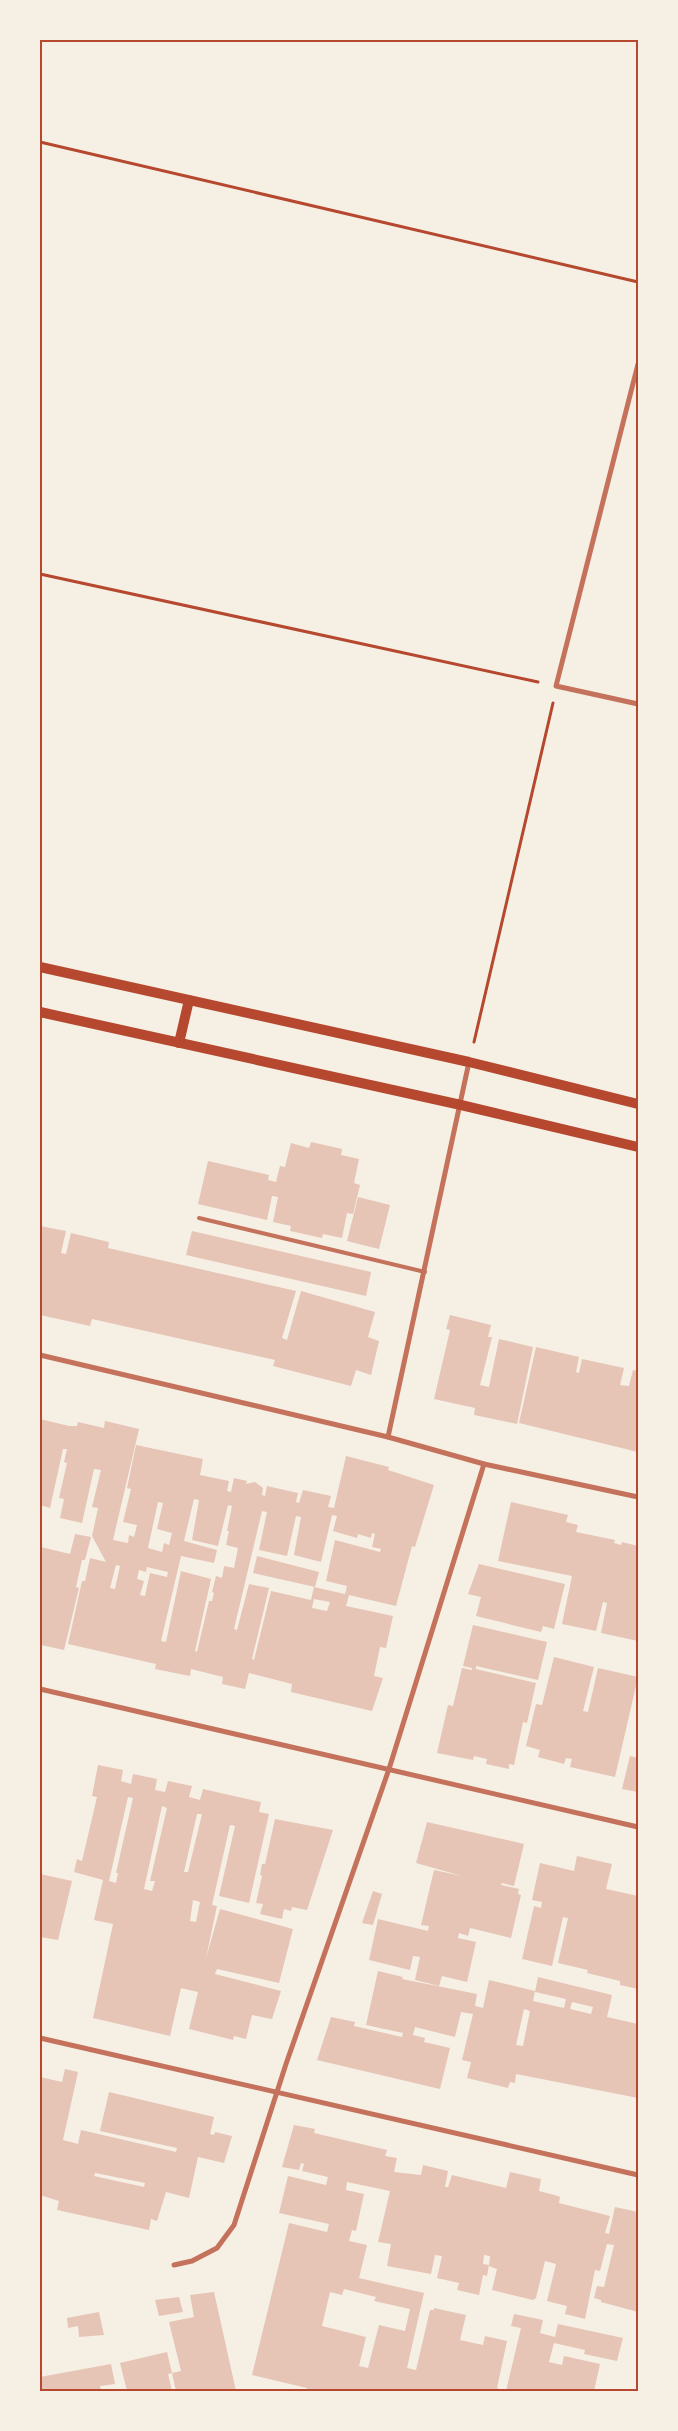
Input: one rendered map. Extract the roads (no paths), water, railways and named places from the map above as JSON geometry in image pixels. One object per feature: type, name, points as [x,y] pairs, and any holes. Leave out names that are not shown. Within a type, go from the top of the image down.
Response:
[{"type":"main road","points":[[40,967],[469,1062],[638,1104]]},
{"type":"main road","points":[[180,1043],[188,1000]]},
{"type":"main road","points":[[40,1012],[461,1105],[638,1147]]},
{"type":"street","points":[[638,364],[556,686],[638,704]]},
{"type":"street","points":[[388,1436],[469,1062]]},
{"type":"street","points":[[40,1355],[388,1436],[484,1464],[638,1497]]},
{"type":"street","points":[[174,2264],[192,2261],[217,2248],[234,2225],[276,2093],[388,1769],[484,1464]]},
{"type":"street","points":[[40,1689],[638,1828]]},
{"type":"street","points":[[40,2038],[638,2175]]},
{"type":"lane","points":[[199,1218],[425,1272]]}]
